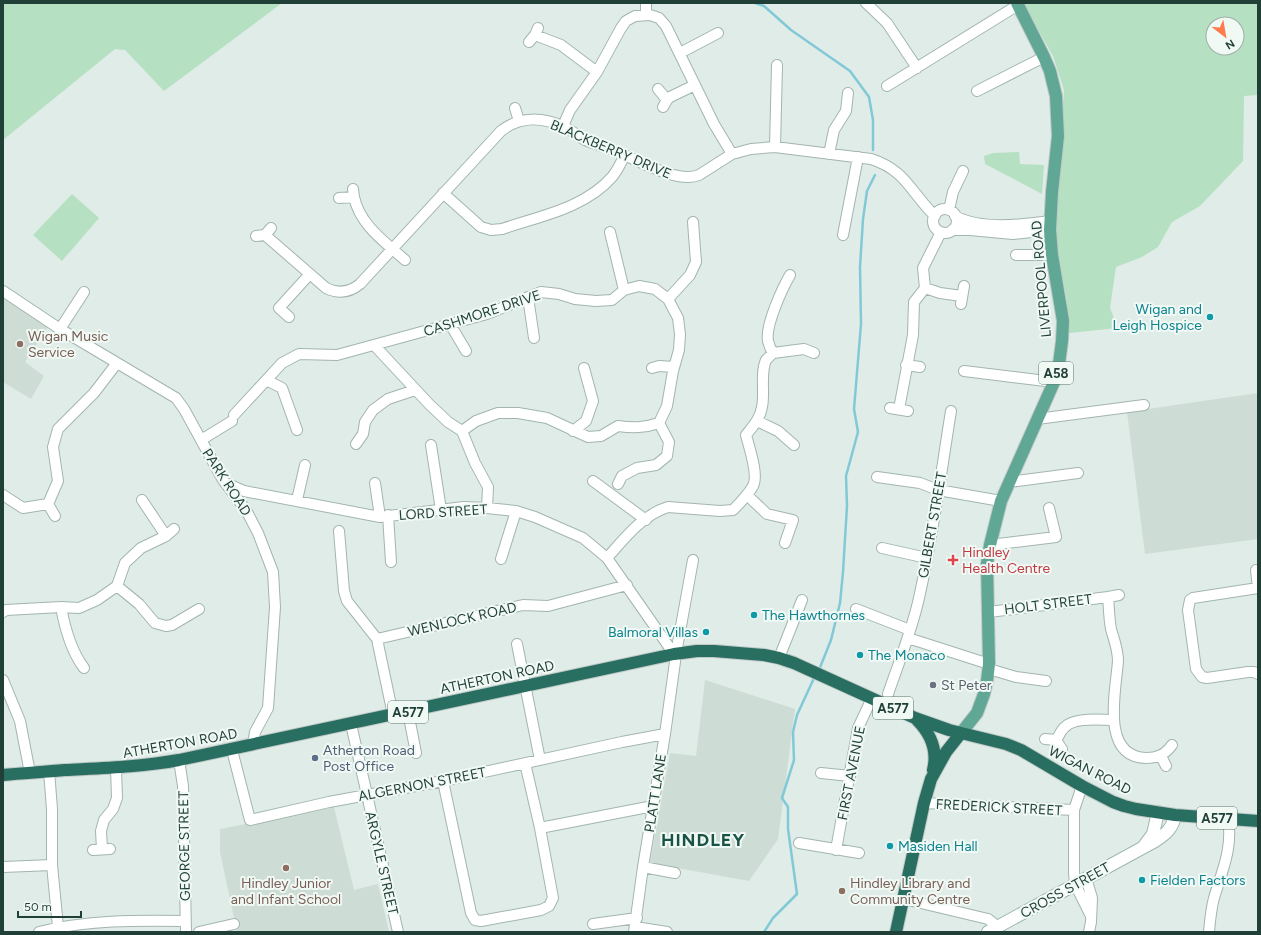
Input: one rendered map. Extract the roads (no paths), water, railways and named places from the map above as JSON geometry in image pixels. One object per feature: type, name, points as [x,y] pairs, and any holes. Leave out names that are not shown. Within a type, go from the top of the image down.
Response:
[{"type":"highway","name":"ATHERTON ROAD","points":[[3,775],[142,766],[179,760],[232,750],[674,654],[697,651],[764,655],[779,658],[828,678],[914,718],[960,733]]},
{"type":"highway","points":[[914,718],[928,732],[933,744],[935,762],[931,779]]},
{"type":"highway","name":"A58","points":[[896,932],[924,803],[931,779],[946,752],[960,733]]},
{"type":"highway","name":"WIGAN ROAD","points":[[960,733],[991,740],[1021,750],[1082,786],[1112,802],[1124,806],[1175,815],[1258,821]]},
{"type":"main road","name":"LIVERPOOL ROAD","points":[[960,733],[977,714],[984,694],[989,667],[987,564],[1000,501],[1054,382],[1059,364],[1062,342],[1063,321],[1052,255],[1050,225],[1058,136],[1058,117],[1054,85],[1044,57],[1017,4]]},
{"type":"main road","name":"CROSS STREET","points":[[1142,848],[1153,834],[1158,812]]},
{"type":"main road","name":"CROSS STREET","points":[[992,930],[1155,841],[1167,832],[1174,822],[1175,815]]},
{"type":"street","points":[[646,3],[646,14]]},
{"type":"street","points":[[866,3],[887,23],[918,68]]},
{"type":"street","points":[[887,86],[918,68],[1017,4]]},
{"type":"street","points":[[563,126],[570,110],[597,72],[624,24],[635,16],[646,14],[654,16],[662,22],[680,53],[714,124],[732,154]]},
{"type":"street","points":[[680,53],[718,33]]},
{"type":"street","points":[[534,35],[561,45],[597,72]]},
{"type":"street","points":[[977,91],[1044,57]]},
{"type":"street","points":[[775,147],[776,65]]},
{"type":"street","points":[[658,89],[665,103],[695,85]]},
{"type":"street","points":[[830,154],[834,130],[846,111],[848,93]]},
{"type":"street","points":[[515,108],[519,121]]},
{"type":"street","name":"BLACKBERRY DRIVE","points":[[264,233],[321,285],[337,292],[350,290],[360,284],[501,131],[519,121],[537,119],[563,126],[588,141],[674,176],[689,178],[699,176],[732,154],[751,149],[775,147],[858,157],[882,163],[897,172],[911,187],[928,210],[935,216]]},
{"type":"street","points":[[443,193],[478,224],[484,232],[496,230],[563,209],[579,202],[613,176],[625,155]]},
{"type":"street","points":[[843,235],[858,157]]},
{"type":"street","points":[[952,230],[957,222],[952,213],[953,192],[963,171]]},
{"type":"street","points":[[340,198],[353,193],[358,211],[366,223],[405,260]]},
{"type":"street","points":[[942,210],[968,221],[996,225],[1050,225],[1013,234],[970,230],[952,230],[945,233],[941,232],[935,227],[934,223],[935,216],[942,210]]},
{"type":"street","points":[[668,299],[690,274],[696,262],[693,222]]},
{"type":"street","points":[[610,232],[624,290]]},
{"type":"street","points":[[899,410],[906,365],[913,335],[914,302],[925,288],[924,268],[941,232]]},
{"type":"street","points":[[1016,255],[1052,255]]},
{"type":"street","points":[[289,317],[277,311],[309,275]]},
{"type":"street","points":[[773,353],[768,341],[770,324],[777,302],[790,275]]},
{"type":"street","name":"CASHMORE DRIVE","points":[[200,440],[233,418],[268,381],[282,363],[299,354],[337,355],[487,314],[541,292],[559,294],[575,299],[596,301],[612,300],[624,290],[639,286],[655,289],[668,299],[678,318],[680,334],[679,350],[674,367],[667,406],[659,423]]},
{"type":"street","points":[[925,288],[940,293],[962,295]]},
{"type":"street","name":"PARK ROAD","points":[[3,291],[60,329],[176,398],[184,409],[225,483],[246,510],[258,532],[272,572],[275,608],[268,708],[255,732],[253,745]]},
{"type":"street","points":[[60,329],[84,292]]},
{"type":"street","points":[[528,297],[534,338]]},
{"type":"street","points":[[450,324],[466,351]]},
{"type":"street","points":[[374,345],[415,390],[448,422],[462,431],[475,463],[488,487],[487,508]]},
{"type":"street","points":[[607,558],[629,533],[660,510],[668,507],[712,511],[733,510],[754,485],[754,470],[746,434],[757,421],[762,408],[764,390],[763,370],[766,360],[773,353],[804,349],[814,354]]},
{"type":"street","points":[[48,504],[58,482],[53,447],[58,429],[94,394],[117,363]]},
{"type":"street","points":[[906,365],[920,368]]},
{"type":"street","points":[[652,368],[659,366],[674,367]]},
{"type":"street","points":[[573,431],[586,421],[593,401],[584,368]]},
{"type":"street","points":[[964,372],[998,374],[1054,382]]},
{"type":"street","points":[[268,381],[282,388],[297,430]]},
{"type":"street","points":[[356,444],[363,434],[364,422],[373,410],[388,399],[415,390]]},
{"type":"street","points":[[1037,419],[1144,405]]},
{"type":"street","name":"GILBERT STREET","points":[[888,694],[909,634],[919,599],[951,411]]},
{"type":"street","points":[[462,431],[476,421],[498,413],[518,413],[546,418],[588,437],[601,436],[618,426],[631,428],[646,427],[659,423],[669,442],[667,456],[656,465],[638,468],[622,476],[618,484]]},
{"type":"street","points":[[757,421],[778,431],[794,445]]},
{"type":"street","points":[[431,445],[440,510]]},
{"type":"street","points":[[297,500],[304,465]]},
{"type":"street","points":[[1009,482],[1078,473]]},
{"type":"street","points":[[877,477],[920,483],[938,490],[1000,501]]},
{"type":"street","points":[[593,481],[646,520]]},
{"type":"street","name":"LORD STREET","points":[[225,483],[244,491],[384,516],[464,507],[516,511],[535,517],[583,538],[607,558],[674,654]]},
{"type":"street","points":[[376,483],[384,516],[392,562]]},
{"type":"street","points":[[747,494],[767,514],[793,520],[785,543]]},
{"type":"street","points":[[3,495],[23,508],[48,504]]},
{"type":"street","points":[[142,500],[166,536]]},
{"type":"street","points":[[48,504],[55,516]]},
{"type":"street","points":[[990,545],[1056,537],[1049,508]]},
{"type":"street","points":[[501,559],[516,511]]},
{"type":"street","points":[[3,612],[6,610],[61,607],[79,608],[97,600],[117,586],[125,563],[141,548],[166,536],[174,529]]},
{"type":"street","points":[[339,531],[344,591],[348,601],[377,639],[393,715]]},
{"type":"street","points":[[882,548],[927,558]]},
{"type":"street","name":"PLATT LANE","points":[[635,926],[643,866],[665,734],[675,662],[674,654],[677,648],[694,560]]},
{"type":"street","points":[[1256,570],[1258,593]]},
{"type":"street","name":"WENLOCK ROAD","points":[[377,639],[523,605],[548,606],[627,585]]},
{"type":"street","points":[[117,586],[139,604],[155,623],[166,626],[172,625],[199,609]]},
{"type":"street","points":[[1258,588],[1193,598],[1190,600],[1188,610],[1196,668],[1202,677],[1207,678],[1248,672],[1258,674]]},
{"type":"street","name":"HOLT STREET","points":[[988,612],[1114,596],[1109,618],[1118,652],[1113,720],[1119,742],[1127,753],[1143,758],[1162,756]]},
{"type":"street","points":[[779,658],[802,600]]},
{"type":"street","points":[[61,607],[67,637],[77,659],[84,668]]},
{"type":"street","points":[[856,609],[909,634],[989,667],[1016,676],[1046,681]]},
{"type":"street","points":[[517,644],[540,760]]},
{"type":"street","points":[[3,680],[20,721],[30,773]]},
{"type":"street","name":"FIRST AVENUE","points":[[836,850],[858,728],[872,698]]},
{"type":"street","points":[[408,712],[416,753]]},
{"type":"street","points":[[1056,740],[1065,726],[1070,723],[1077,721],[1113,720]]},
{"type":"street","name":"ARGYLE STREET","points":[[351,724],[398,932]]},
{"type":"street","name":"ALGERNON STREET","points":[[232,750],[250,820],[367,794],[443,781],[665,734]]},
{"type":"street","points":[[1045,739],[1056,740]]},
{"type":"street","points":[[1056,740],[1062,749]]},
{"type":"street","points":[[1166,766],[1162,756],[1172,745]]},
{"type":"street","name":"GEORGE STREET","points":[[179,760],[183,786],[186,932]]},
{"type":"street","points":[[443,781],[471,913],[476,920],[481,921],[541,910],[549,906],[553,898],[540,828],[525,763]]},
{"type":"street","points":[[102,849],[101,831],[104,820],[113,809],[117,798],[116,768]]},
{"type":"street","points":[[49,771],[52,809],[52,865],[58,927]]},
{"type":"street","points":[[821,773],[850,776]]},
{"type":"street","points":[[1082,786],[1074,810],[1074,872],[1091,895],[1091,922],[1089,932]]},
{"type":"street","name":"FREDERICK STREET","points":[[924,803],[1074,810]]},
{"type":"street","points":[[540,828],[653,806]]},
{"type":"street","points":[[1209,932],[1211,910],[1221,880],[1230,839],[1228,819]]},
{"type":"street","points":[[799,843],[859,853]]},
{"type":"street","points":[[3,866],[52,865]]},
{"type":"street","points":[[643,866],[675,873]]},
{"type":"street","points":[[904,900],[988,919],[993,923],[992,930]]},
{"type":"street","points":[[39,932],[58,927],[114,927],[148,920],[185,921]]},
{"type":"street","points":[[199,932],[234,924]]},
{"type":"street","points":[[593,924],[635,926],[667,932]]},
{"type":"waterway","points":[[755,3],[764,6],[791,30],[850,71],[869,97],[873,120],[873,150]]},
{"type":"waterway","points":[[819,670],[831,640],[840,603],[847,506],[846,476],[858,432],[854,409],[861,324],[860,267],[863,219],[867,191],[875,175]]},
{"type":"waterway","points":[[764,932],[773,918],[797,894],[788,829],[788,807],[782,798],[794,760],[793,732],[797,715],[815,676]]},
{"type":"place","name":"Wigan and Leigh Hospice","points":[[1210,317]]},
{"type":"place","name":"Wigan Music Service","points":[[20,344]]},
{"type":"place","name":"Hindley Health Centre","points":[[953,560]]},
{"type":"place","name":"The Hawthornes","points":[[754,615]]},
{"type":"place","name":"Balmoral Villas","points":[[706,632]]},
{"type":"place","name":"The Monaco","points":[[860,655]]},
{"type":"place","name":"St Peter","points":[[933,685]]},
{"type":"place","name":"Atherton Road Post Office","points":[[315,758]]},
{"type":"place","name":"Masiden Hall","points":[[890,846]]},
{"type":"place","name":"Hindley Junior and Infant School","points":[[286,868]]},
{"type":"place","name":"Fielden Factors","points":[[1142,880]]},
{"type":"place","name":"Hindley Library and Community Centre","points":[[842,891]]},
{"type":"district","name":"HINDLEY","points":[[703,840]]}]
